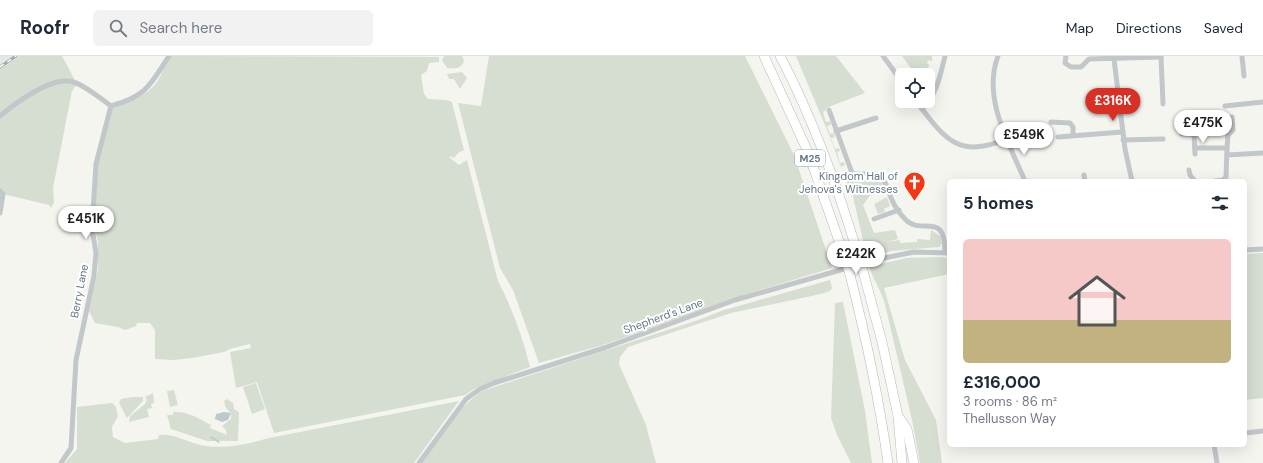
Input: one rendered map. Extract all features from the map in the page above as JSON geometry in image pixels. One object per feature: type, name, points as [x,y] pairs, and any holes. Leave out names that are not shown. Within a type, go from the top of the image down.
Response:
[{"type":"highway","name":"M25","points":[[764,56],[808,152],[847,264],[869,350],[888,463]]},
{"type":"highway","name":"M25","points":[[780,56],[822,149],[842,203],[863,271],[882,342],[898,416],[902,463]]},
{"type":"highway","name":"M25","points":[[898,416],[907,429],[914,463]]},
{"type":"street","points":[[0,116],[29,94],[50,85],[68,80],[111,106],[121,103],[148,88],[169,56]]},
{"type":"street","points":[[883,56],[895,72]]},
{"type":"street","points":[[945,56],[936,91],[931,100],[922,109],[942,134],[959,144],[978,147],[1007,138]]},
{"type":"street","points":[[998,56],[994,72],[995,104],[1000,122],[1024,179]]},
{"type":"street","points":[[1066,56],[1065,63],[1071,67],[1084,66],[1088,57],[1105,57],[1114,59],[1161,56],[1162,104]]},
{"type":"street","points":[[1242,56],[1244,76]]},
{"type":"street","points":[[1114,59],[1123,140],[1132,179]]},
{"type":"street","points":[[1225,106],[1263,102]]},
{"type":"street","name":"Berry Lane","points":[[61,463],[71,448],[76,360],[94,276],[96,253],[92,228],[96,164],[111,106]]},
{"type":"street","points":[[829,110],[852,173],[856,175],[872,173],[878,175],[884,180],[892,202],[909,222],[940,230],[944,235],[947,253]]},
{"type":"street","points":[[836,131],[876,118]]},
{"type":"street","points":[[1224,179],[1226,177],[1228,135],[1233,130],[1232,118]]},
{"type":"street","points":[[1052,122],[1070,123],[1073,126],[1074,135]]},
{"type":"street","points":[[1058,137],[1122,132]]},
{"type":"street","points":[[1182,134],[1194,134],[1195,154]]},
{"type":"street","points":[[1123,140],[1163,139]]},
{"type":"street","points":[[1195,148],[1227,148]]},
{"type":"street","points":[[1227,155],[1263,153]]},
{"type":"street","points":[[1189,170],[1190,175],[1193,179]]},
{"type":"street","points":[[1084,175],[1085,179]]},
{"type":"street","points":[[0,191],[3,194],[0,213]]},
{"type":"street","points":[[874,219],[899,210]]},
{"type":"street","points":[[1247,250],[1263,249]]},
{"type":"street","name":"Shepherd's Lane","points":[[419,463],[466,399],[480,389],[494,383],[604,348],[735,300],[895,255],[914,252],[947,253]]},
{"type":"street","points":[[1247,433],[1263,431]]},
{"type":"street","points":[[1214,447],[1216,463]]},
{"type":"shaded area","points":[[0,56],[20,56],[0,69]]},
{"type":"shaded area","points":[[20,56],[62,56],[77,84],[72,91],[53,188],[54,203],[51,208],[49,205],[7,195],[0,190],[0,69]]},
{"type":"shaded area","points":[[171,56],[439,57],[439,62],[429,63],[427,71],[421,75],[424,94],[428,99],[447,100],[452,102],[464,150],[458,153],[454,158],[449,157],[459,165],[467,160],[498,281],[517,323],[530,367],[476,388],[465,395],[274,433],[257,382],[236,388],[230,352],[251,348],[250,344],[224,352],[192,358],[174,360],[155,359],[155,330],[150,323],[137,323],[136,326],[125,330],[118,327],[95,323],[89,311],[98,270],[98,241],[95,230],[97,164],[113,108],[143,95],[153,87]]},
{"type":"shaded area","points":[[444,56],[462,56],[464,61],[461,66],[457,68],[447,68],[442,60]]},
{"type":"shaded area","points":[[489,56],[745,56],[794,155],[832,268],[744,295],[603,345],[539,363],[513,290],[500,268],[458,103],[481,106]]},
{"type":"shaded area","points":[[796,56],[836,56],[865,93],[826,108],[823,112],[826,122],[830,121],[831,125],[827,126],[830,134],[834,133],[835,137],[831,138],[835,149],[839,148],[840,151],[837,152],[840,163],[844,162],[845,165],[841,167],[845,177],[850,176],[857,179],[873,177],[883,184],[871,194],[863,205],[874,233],[895,230],[898,239],[885,242],[900,240],[900,243],[917,242],[917,239],[930,240],[931,230],[940,236],[942,243],[939,247],[891,251],[867,258],[852,192],[846,181],[830,137]]},
{"type":"shaded area","points":[[902,56],[932,56],[932,61],[928,60],[927,63],[929,65],[928,68],[911,68]]},
{"type":"shaded area","points":[[462,72],[467,78],[460,89],[454,79],[449,79],[447,74]]},
{"type":"shaded area","points":[[887,197],[890,206],[884,209],[885,212],[878,214],[874,204]]},
{"type":"shaded area","points":[[1263,253],[1263,398],[1247,400],[1247,254]]},
{"type":"shaded area","points":[[906,258],[947,258],[947,274],[884,288],[905,360],[936,420],[942,463],[920,463],[912,420],[885,304],[869,267]]},
{"type":"shaded area","points":[[830,280],[832,288],[830,291],[821,294],[731,313],[628,347],[620,357],[619,364],[646,425],[656,463],[420,463],[456,415],[482,391],[701,319],[724,310]]},
{"type":"shaded area","points":[[843,302],[865,411],[872,463],[851,463],[837,435],[831,418],[835,303]]},
{"type":"shaded area","points":[[256,383],[265,409],[252,414],[243,387]]},
{"type":"shaded area","points":[[174,390],[178,405],[170,407],[167,391]]},
{"type":"shaded area","points":[[153,393],[154,403],[151,404],[152,408],[147,409],[149,417],[129,422],[130,416],[145,404],[147,400],[145,397]]},
{"type":"shaded area","points":[[143,397],[143,401],[127,418],[119,403],[121,399]]},
{"type":"shaded area","points":[[227,399],[233,403],[234,409],[239,412],[238,441],[207,441],[171,429],[167,415],[173,415],[173,412],[178,412],[197,418],[211,425],[210,428],[227,435],[226,430],[222,426],[231,419],[231,413],[226,408],[224,401]]},
{"type":"shaded area","points":[[459,401],[414,463],[65,463],[77,449],[77,407],[112,403],[116,407],[118,416],[112,427],[113,437],[125,443],[158,439],[159,435],[170,435],[196,444],[227,447]]},
{"type":"shaded area","points":[[224,412],[231,413],[228,420],[222,422],[215,419],[216,414]]},
{"type":"waterway","points":[[211,437],[219,442]]},
{"type":"railway","points":[[0,67],[16,56]]},
{"type":"place","name":"Kingdom Hall of Jehova's Witnesses","points":[[914,202]]}]
